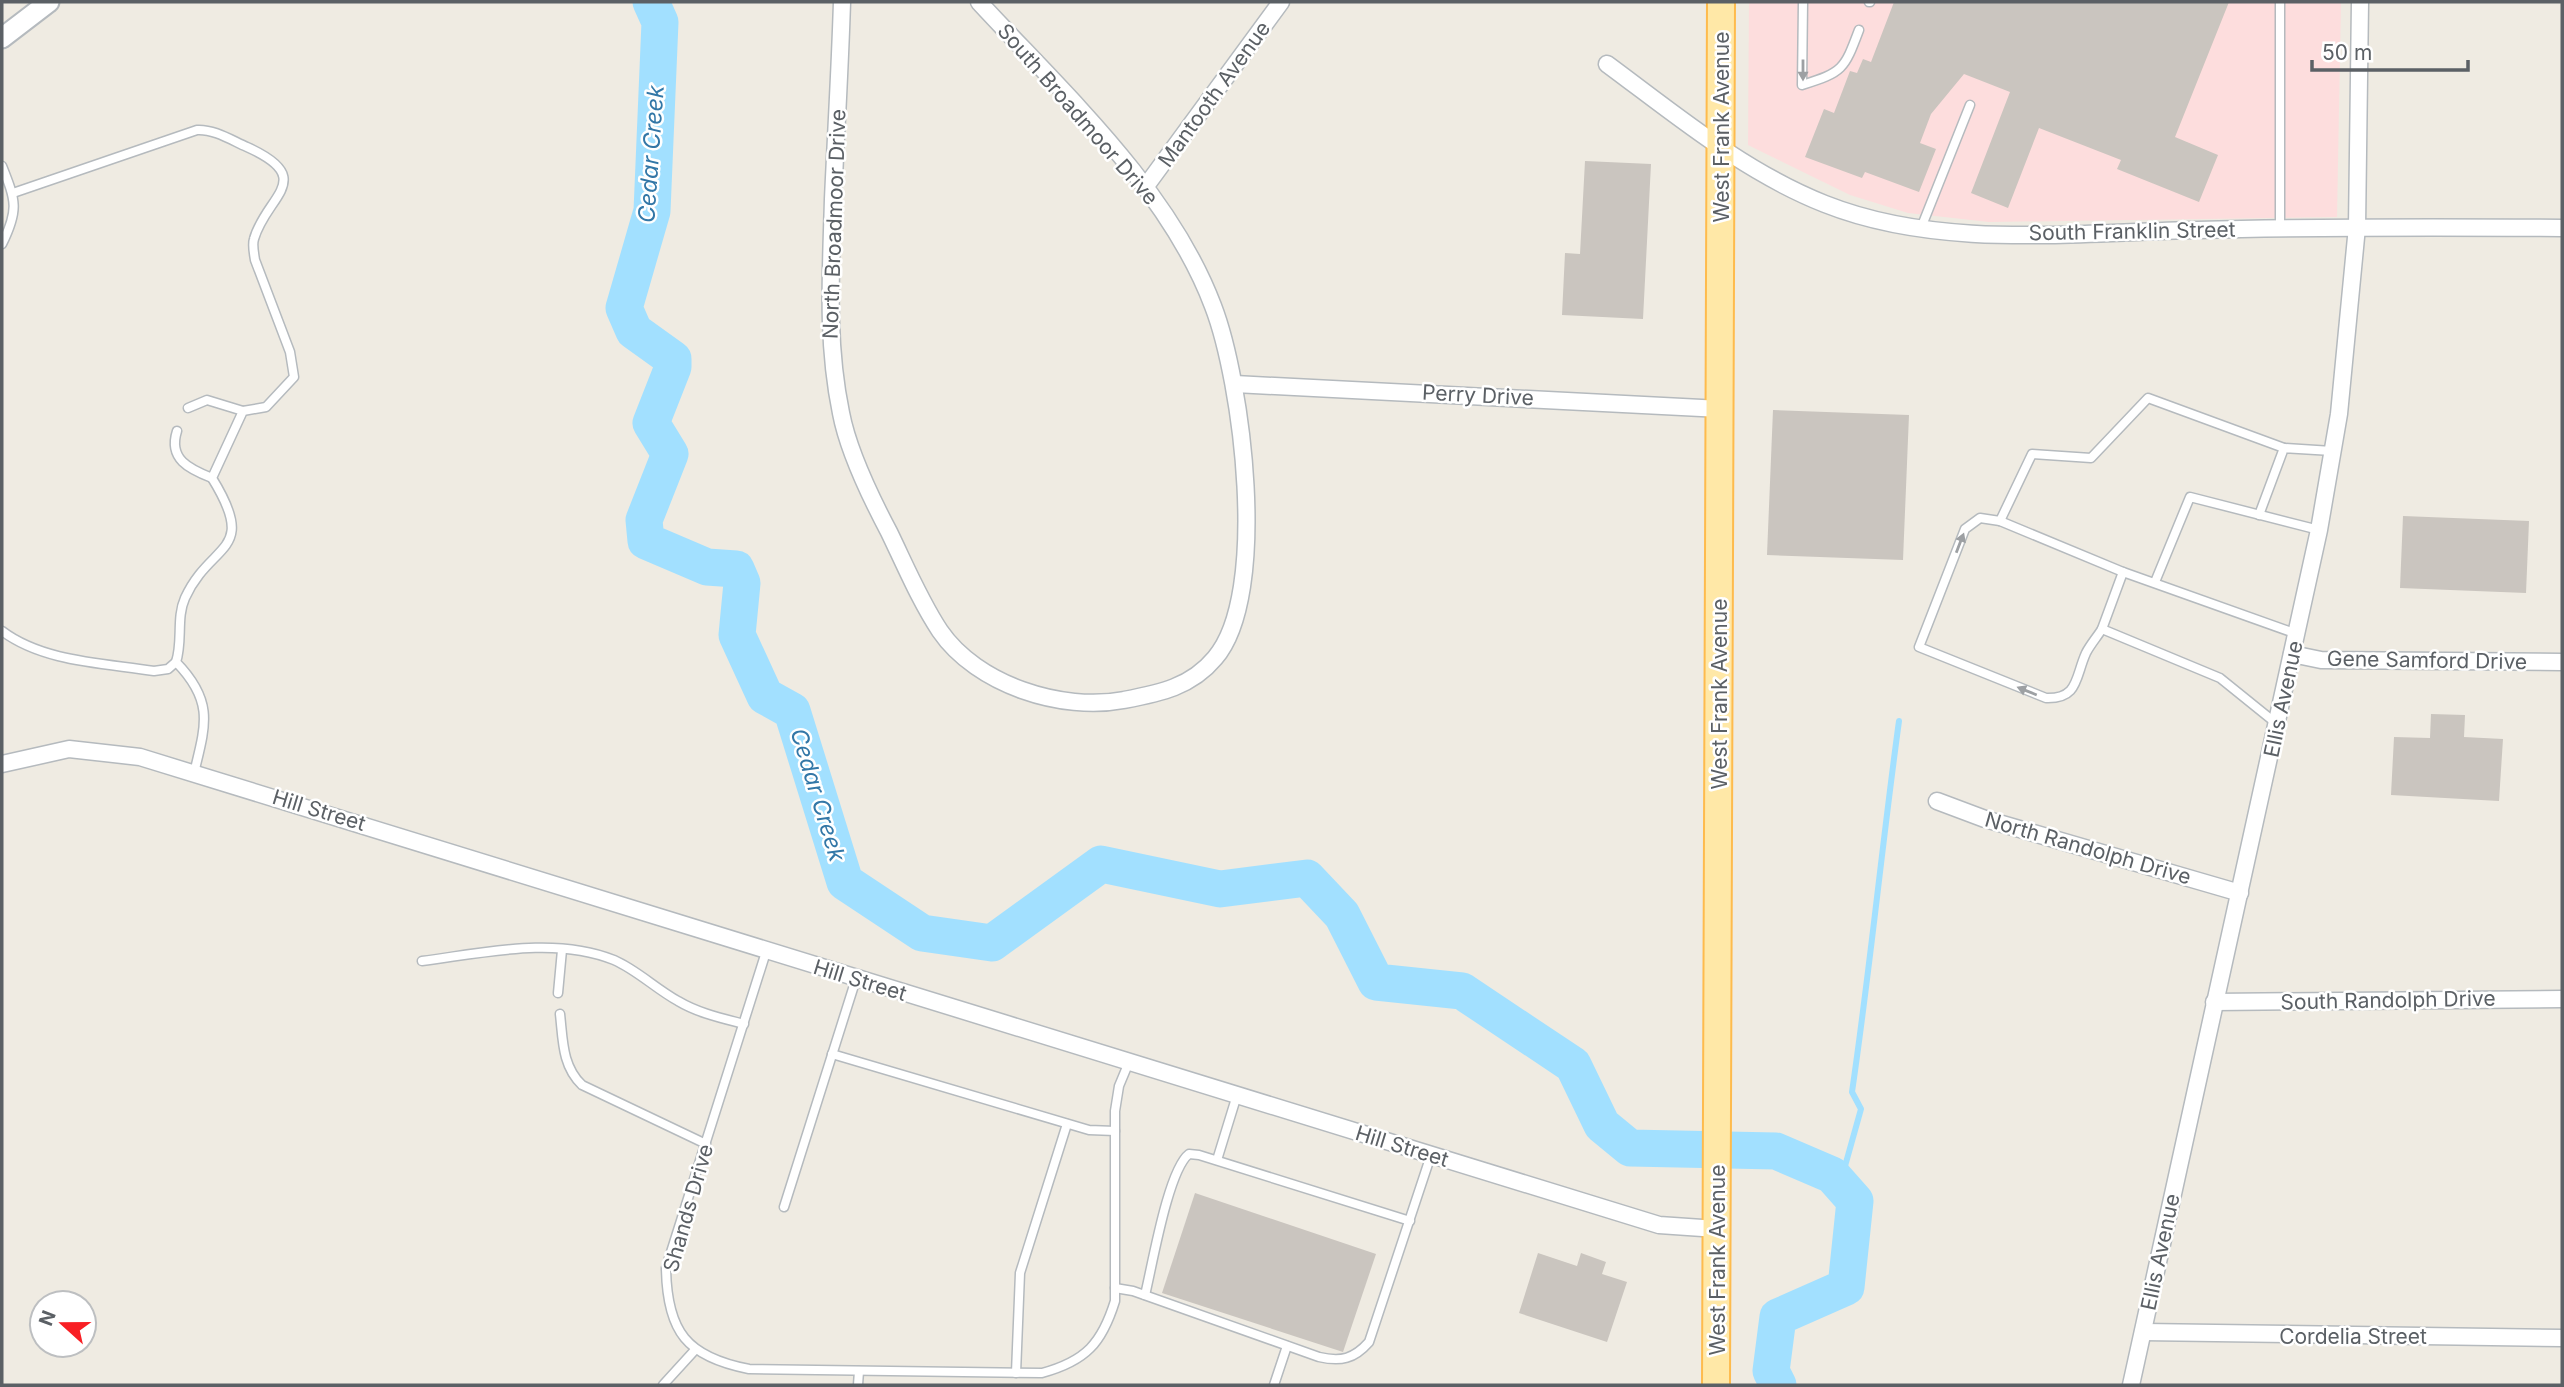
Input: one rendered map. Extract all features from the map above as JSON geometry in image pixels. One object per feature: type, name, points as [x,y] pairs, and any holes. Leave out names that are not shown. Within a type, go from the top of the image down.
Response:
[{"type":"main road","name":"West Frank Avenue","points":[[1716,1385],[1721,2]]},
{"type":"street","points":[[2,38],[49,2]]},
{"type":"street","name":"North Broadmoor Drive","points":[[842,2],[829,277],[831,350],[842,418],[878,512],[942,634],[978,668],[1035,693],[1089,704],[1172,690],[1186,683],[1217,656],[1239,602],[1245,559],[1246,490],[1235,384]]},
{"type":"street","name":"South Broadmoor Drive","points":[[979,2],[1146,186],[1182,245],[1213,306],[1235,384]]},
{"type":"street","name":"Mantooth Avenue","points":[[1146,186],[1281,2]]},
{"type":"street","name":"Ellis Avenue","points":[[2131,1385],[2297,634],[2333,451],[2357,227],[2360,2]]},
{"type":"street","name":"South Franklin Street","points":[[1607,64],[1720,148],[1826,204],[1922,228],[1980,234],[2357,227],[2562,228]]},
{"type":"street","name":"Perry Drive","points":[[1235,384],[1721,409]]},
{"type":"street","name":"Gene Samford Drive","points":[[2292,654],[2320,660],[2562,662]]},
{"type":"street","name":"Hill Street","points":[[2,764],[69,749],[140,757],[1659,1225],[1717,1229]]},
{"type":"street","name":"North Randolph Drive","points":[[1937,801],[1985,819],[2240,893]]},
{"type":"street","name":"South Randolph Drive","points":[[2214,1002],[2562,999]]},
{"type":"street","name":"Cordelia Street","points":[[2143,1332],[2562,1338]]},
{"type":"lane","points":[[1803,2],[1802,85],[1836,75],[1850,53],[1859,30]]},
{"type":"lane","points":[[2280,2],[2280,228]]},
{"type":"lane","points":[[1922,228],[1970,105]]},
{"type":"lane","points":[[13,194],[197,130],[214,132],[274,160],[282,174],[282,191],[259,228],[253,248],[255,260],[290,352],[293,377],[266,407],[243,411],[207,400],[188,408]]},
{"type":"lane","points":[[2,166],[13,194],[14,219],[2,244]]},
{"type":"lane","points":[[2000,522],[2032,454],[2091,458],[2148,398],[2284,448],[2333,451]]},
{"type":"lane","points":[[212,478],[243,411]]},
{"type":"lane","points":[[2,631],[30,649],[92,661],[153,671],[168,669],[176,662],[186,595],[232,535],[231,515],[212,478],[184,465],[176,455],[173,442],[177,431]]},
{"type":"lane","points":[[2259,515],[2284,448]]},
{"type":"lane","points":[[2155,582],[2190,497],[2319,530]]},
{"type":"lane","points":[[2123,572],[2102,629],[2087,652],[2073,690],[2061,698],[2046,698],[1919,647],[1965,529],[1980,518],[2000,522],[2123,572],[2297,634]]},
{"type":"lane","points":[[2102,629],[2220,678],[2277,724]]},
{"type":"lane","points":[[176,662],[192,678],[202,698],[206,717],[194,773]]},
{"type":"lane","points":[[422,961],[511,950],[562,950],[594,954],[617,961],[678,1002],[705,1014],[744,1024]]},
{"type":"lane","points":[[558,993],[562,950]]},
{"type":"lane","name":"Shands Drive","points":[[694,1351],[667,1300],[667,1268],[766,952]]},
{"type":"lane","points":[[785,1207],[856,979]]},
{"type":"lane","points":[[560,1014],[564,1055],[573,1076],[582,1085],[706,1144]]},
{"type":"lane","points":[[832,1054],[1089,1130],[1115,1130]]},
{"type":"lane","points":[[663,1385],[694,1351],[719,1363],[749,1369],[1016,1373],[1042,1373],[1061,1368],[1089,1352],[1107,1326],[1115,1301],[1115,1130],[1119,1086],[1129,1062]]},
{"type":"lane","points":[[1217,1160],[1237,1095]]},
{"type":"lane","points":[[1016,1373],[1018,1285],[1067,1124]]},
{"type":"lane","points":[[1145,1295],[1170,1191],[1184,1158],[1193,1154],[1410,1221]]},
{"type":"lane","points":[[1115,1288],[1145,1295],[1336,1361],[1360,1353],[1369,1342],[1432,1155]]},
{"type":"lane","points":[[1274,1385],[1287,1346]]},
{"type":"lane","points":[[858,1385],[859,1371]]},
{"type":"shaded area","points":[[1749,2],[2341,2],[2337,217],[1989,222],[1908,213],[1850,195],[1748,145]]},
{"type":"building","points":[[1894,2],[2229,2],[2175,137],[2218,155],[2199,202],[2117,169],[2121,160],[2039,128],[2008,208],[1971,193],[2010,92],[1964,74],[1931,114],[1920,143],[1936,149],[1919,192],[1865,172],[1862,178],[1805,157],[1824,109],[1834,113],[1850,71],[1857,73],[1863,59],[1871,62]]},
{"type":"building","points":[[1585,161],[1651,164],[1643,319],[1562,315],[1565,253],[1580,254]]},
{"type":"building","points":[[1773,410],[1909,415],[1903,560],[1767,555]]},
{"type":"building","points":[[2403,516],[2529,521],[2526,593],[2400,588]]},
{"type":"building","points":[[2431,714],[2465,715],[2464,737],[2503,739],[2499,801],[2391,795],[2394,737],[2430,738]]},
{"type":"building","points":[[1195,1193],[1376,1254],[1343,1352],[1162,1293]]},
{"type":"building","points":[[1538,1253],[1577,1266],[1581,1253],[1606,1262],[1602,1274],[1627,1282],[1607,1342],[1519,1313]]},
{"type":"waterway","name":"Cedar Creek","points":[[651,2],[660,22],[652,211],[624,308],[634,331],[673,359],[673,367],[651,423],[670,454],[644,520],[646,541],[707,567],[736,569],[742,583],[737,635],[765,696],[792,711],[845,882],[922,933],[992,943],[1101,864],[1220,889],[1307,878],[1342,915],[1376,982],[1462,991],[1573,1065],[1602,1125],[1630,1148],[1776,1151],[1832,1175],[1855,1201],[1846,1287],[1778,1317],[1771,1371],[1778,1385]]},
{"type":"waterway","points":[[1840,1184],[1861,1109],[1852,1092],[1899,721]]}]
